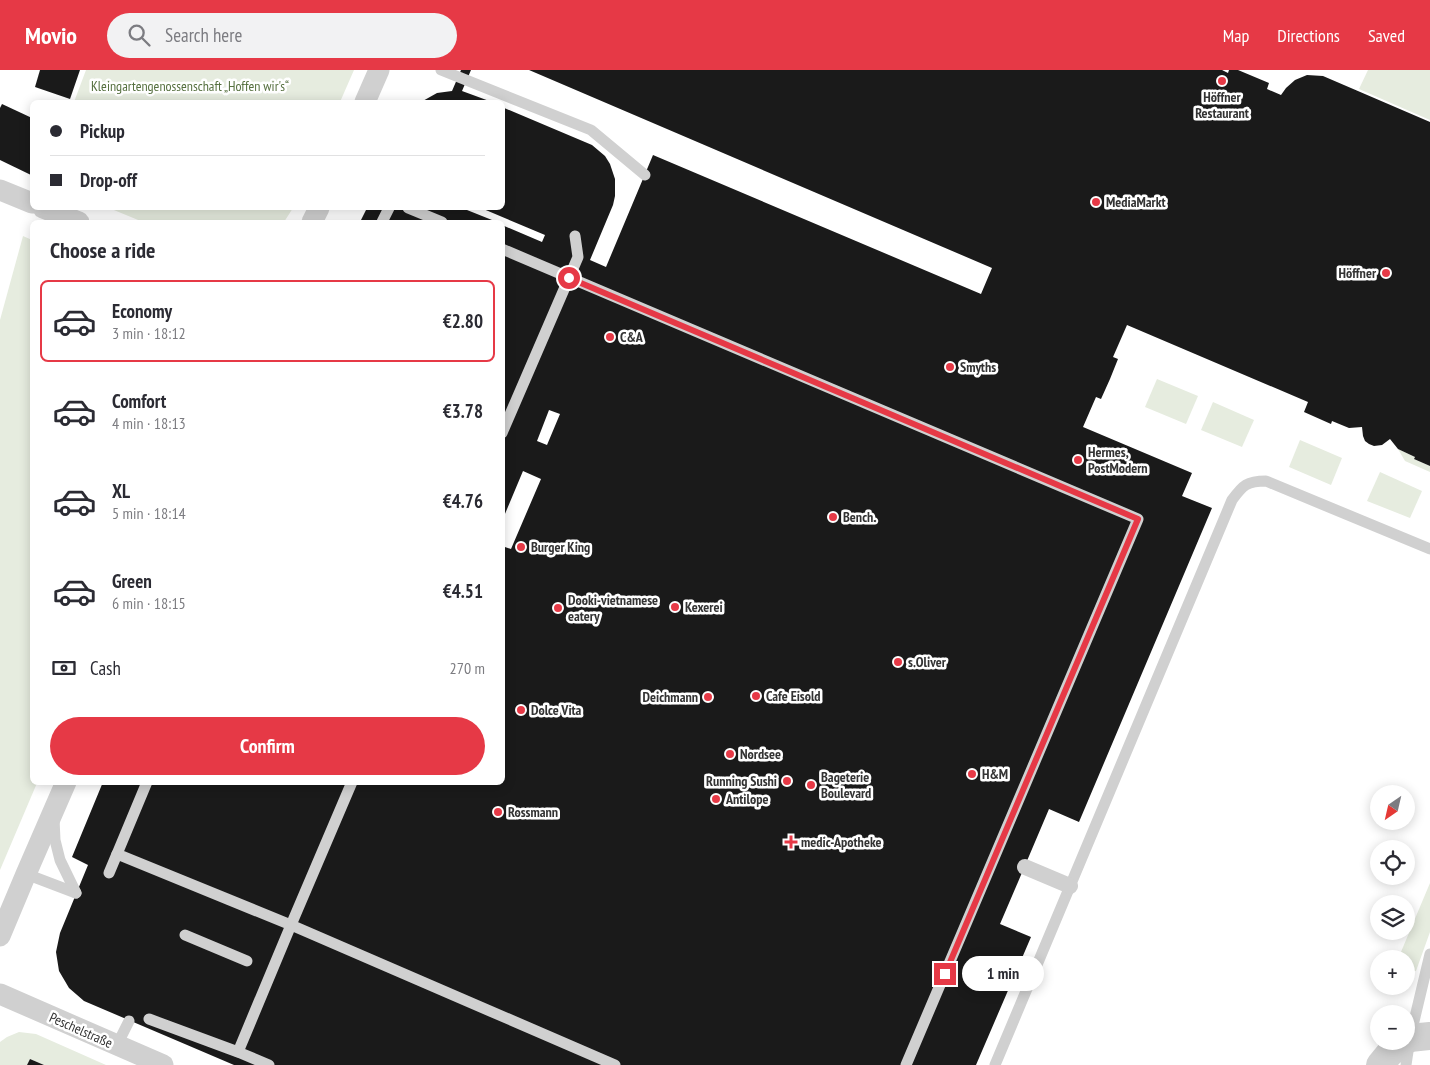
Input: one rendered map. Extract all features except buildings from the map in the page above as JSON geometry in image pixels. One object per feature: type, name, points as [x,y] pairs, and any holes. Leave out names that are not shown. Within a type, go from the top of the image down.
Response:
[{"type":"street","points":[[366,100],[379,70]]},
{"type":"street","points":[[0,190],[30,202]]},
{"type":"street","points":[[48,210],[74,220]]},
{"type":"street","points":[[0,936],[65,785]]},
{"type":"street","points":[[1024,867],[1070,886]]},
{"type":"street","name":"Peschelstraße","points":[[0,994],[163,1065]]},
{"type":"street","points":[[1380,1065],[1389,1054],[1395,1050]]},
{"type":"lane","points":[[441,70],[591,130],[645,175]]},
{"type":"lane","points":[[413,210],[437,220]]},
{"type":"lane","points":[[505,426],[578,257],[575,236]]},
{"type":"lane","points":[[505,250],[1138,519],[906,1065]]},
{"type":"lane","points":[[995,1065],[1232,500],[1241,488],[1252,481],[1266,480],[1430,549]]},
{"type":"lane","points":[[110,873],[146,785]]},
{"type":"lane","points":[[238,1052],[351,785]]},
{"type":"lane","points":[[26,874],[76,893],[60,860],[55,840],[53,812]]},
{"type":"lane","points":[[117,854],[291,924],[615,1065]]},
{"type":"lane","points":[[185,935],[247,961]]},
{"type":"lane","points":[[1415,1029],[1430,954]]},
{"type":"lane","points":[[149,1018],[269,1065]]},
{"type":"lane","points":[[117,1046],[129,1021]]},
{"type":"lane","points":[[1406,1065],[1410,1050]]},
{"type":"green space","name":"Kleingartengenossenschaft „Hoffen wir's“","points":[[86,70],[354,70],[341,100],[75,100]]},
{"type":"green space","points":[[1368,70],[1430,70],[1430,120],[1359,89]]},
{"type":"green space","points":[[114,210],[292,210],[285,220],[138,220]]},
{"type":"green space","points":[[23,236],[30,239],[30,785],[36,785],[0,870],[0,320]]},
{"type":"green space","points":[[1157,379],[1198,396],[1186,424],[1145,407]]},
{"type":"green space","points":[[1213,402],[1254,420],[1242,447],[1201,430]]},
{"type":"green space","points":[[1300,440],[1342,458],[1331,485],[1289,467]]},
{"type":"green space","points":[[1398,449],[1430,466],[1430,472],[1405,461]]},
{"type":"green space","points":[[1380,472],[1422,491],[1410,518],[1367,501]]},
{"type":"green space","points":[[1430,883],[1430,932],[1416,971],[1415,950],[1402,950],[1406,940],[1415,940],[1415,919]]},
{"type":"green space","points":[[19,1032],[36,1034],[106,1065],[44,1065],[30,1059],[27,1065],[0,1065],[0,1042]]},
{"type":"place","name":"Höffner Restaurant","points":[[1222,81]]},
{"type":"place","name":"MediaMarkt","points":[[1096,202]]},
{"type":"place","name":"Höffner","points":[[1386,273]]},
{"type":"place","name":"C&A","points":[[610,337]]},
{"type":"place","name":"Smyths","points":[[950,367]]},
{"type":"place","name":"Hermes, PostModern","points":[[1078,460]]},
{"type":"place","name":"Bench.","points":[[833,517]]},
{"type":"place","name":"Burger King","points":[[521,547]]},
{"type":"place","name":"Kexerei","points":[[675,607]]},
{"type":"place","name":"Dooki-vietnamese eatery","points":[[558,608]]},
{"type":"place","name":"s.Oliver","points":[[898,662]]},
{"type":"place","name":"Cafe Eisold","points":[[756,696]]},
{"type":"place","name":"Deichmann","points":[[708,697]]},
{"type":"place","name":"Dolce Vita","points":[[521,710]]},
{"type":"place","name":"Nordsee","points":[[730,754]]},
{"type":"place","name":"H&M","points":[[972,774]]},
{"type":"place","name":"Running Sushi","points":[[787,781]]},
{"type":"place","name":"Bageterie Boulevard","points":[[811,785]]},
{"type":"place","name":"Antilope","points":[[716,799]]},
{"type":"place","name":"Rossmann","points":[[498,812]]},
{"type":"place","name":"medic-Apotheke","points":[[791,842]]},
{"type":"route","points":[[569,278],[1138,519],[945,974]]}]
